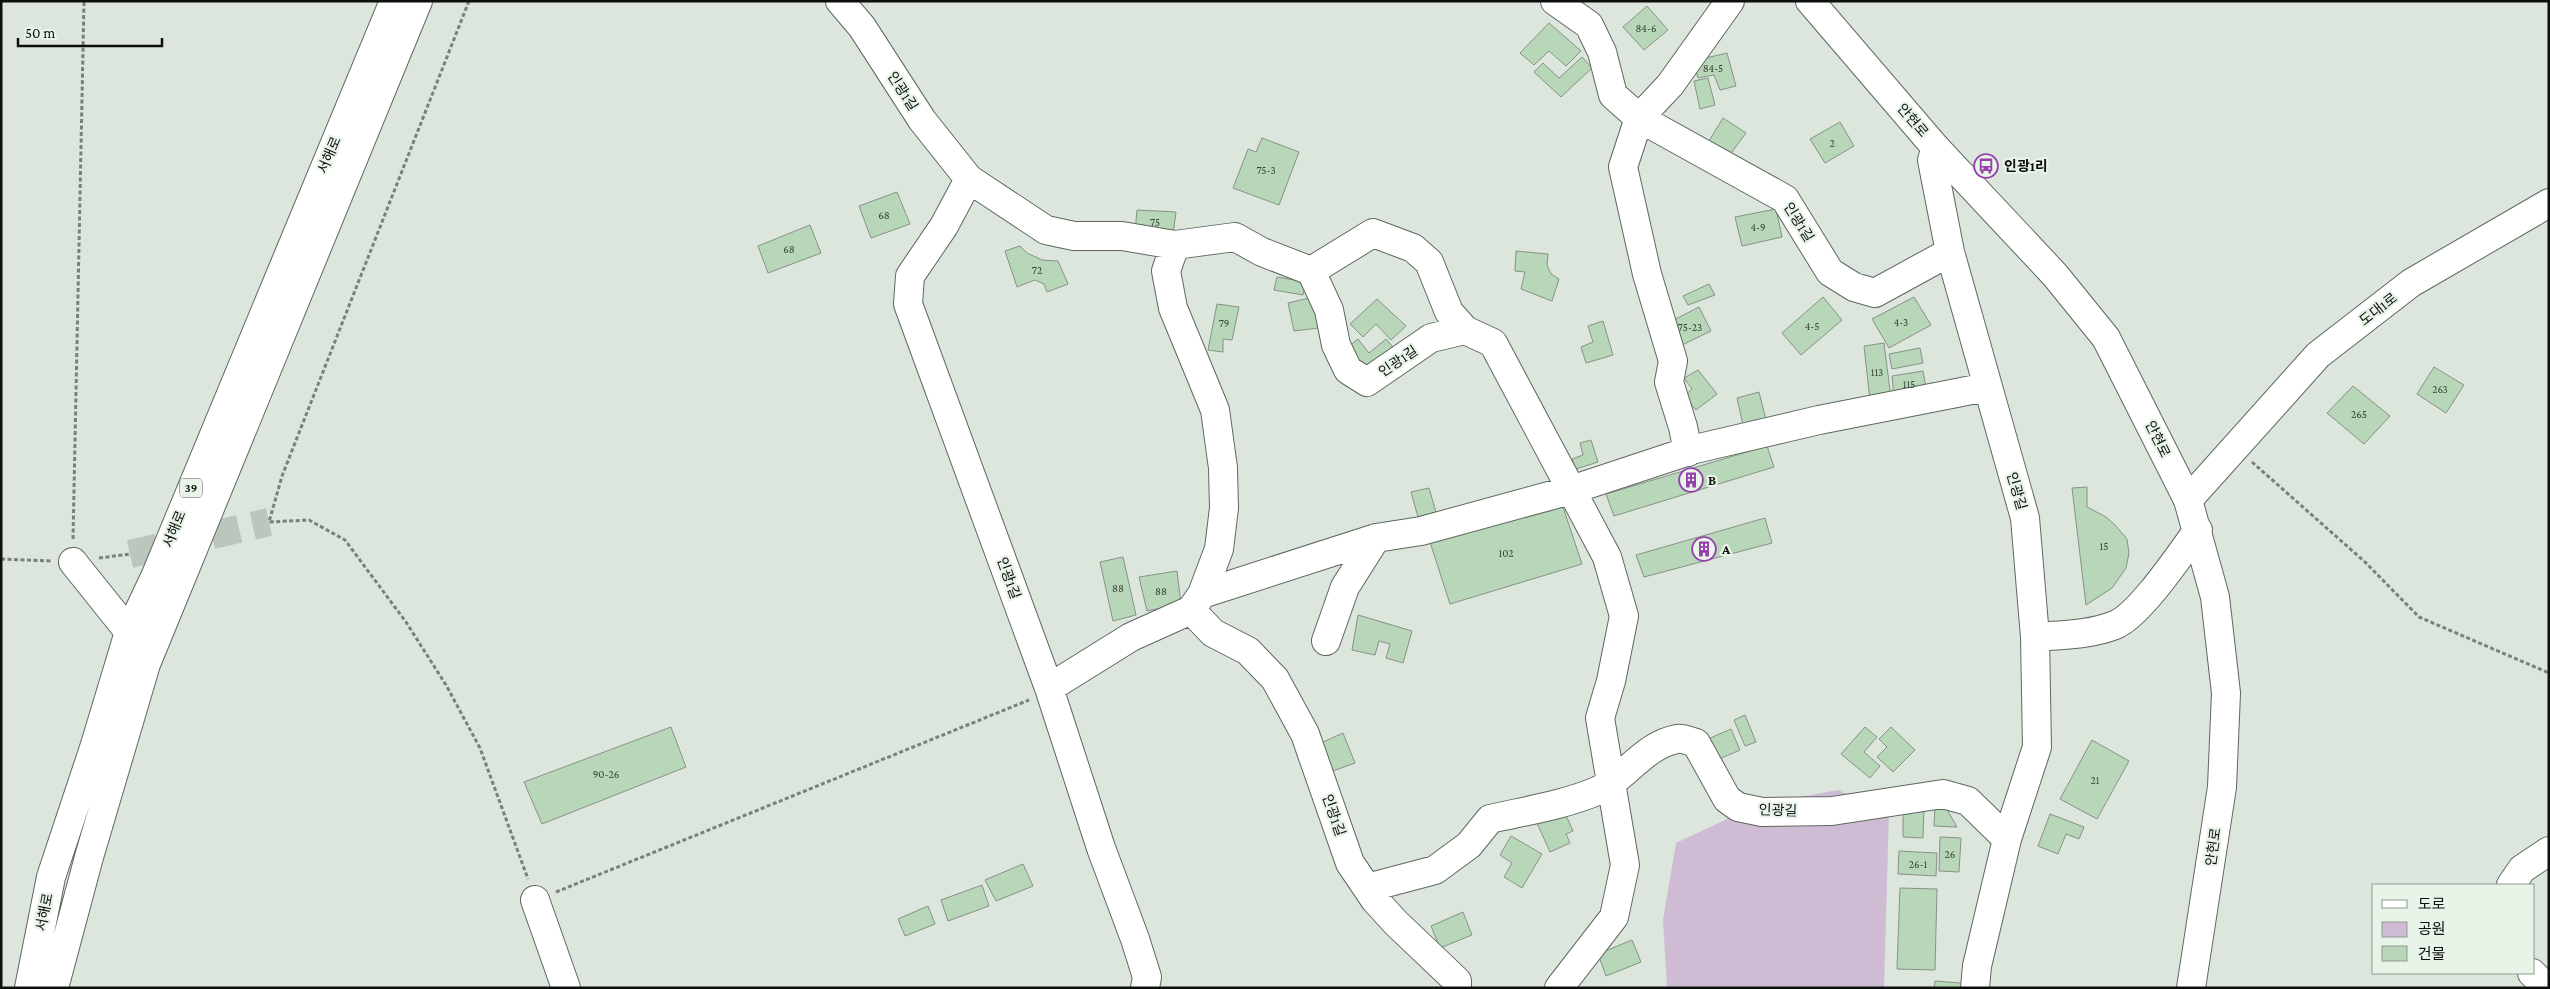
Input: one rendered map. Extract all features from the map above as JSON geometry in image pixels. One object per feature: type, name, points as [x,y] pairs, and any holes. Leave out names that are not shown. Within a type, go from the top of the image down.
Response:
[{"type":"main road","name":"서해로","points":[[29,988],[51,877],[94,748],[129,632],[155,577],[394,1]]},
{"type":"main road","name":"서해로","points":[[54,988],[89,857],[146,664],[418,1]]},
{"type":"main road","name":"인광1길","points":[[840,1],[862,26],[922,120],[969,179],[1046,230],[1074,236],[1122,236],[1176,245],[1235,237],[1262,252],[1311,271],[1329,310],[1336,345],[1348,370],[1368,382],[1431,338],[1465,330]]},
{"type":"main road","name":"인광1길","points":[[1555,1],[1589,25],[1602,52],[1613,95],[1639,118],[1785,199],[1830,272],[1854,287],[1875,293],[1950,252]]},
{"type":"main road","points":[[1688,452],[1683,427],[1669,382],[1673,361],[1647,274],[1623,167],[1639,118],[1670,85],[1730,1]]},
{"type":"main road","name":"안현로","points":[[1810,1],[1936,148],[2049,268],[2106,338],[2188,500],[2198,530],[2215,597],[2226,693],[2222,788],[2191,988]]},
{"type":"main road","name":"인광길","points":[[1936,148],[1932,160],[1950,252],[2025,518],[2035,637],[2037,747],[2007,839],[1977,966],[1975,988]]},
{"type":"main road","name":"인광1길","points":[[969,179],[944,226],[910,276],[908,304],[1049,688],[1101,848],[1135,938],[1147,977],[1145,988]]},
{"type":"main road","name":"도대1로","points":[[2188,500],[2234,447],[2326,349],[2412,283],[2549,203]]},
{"type":"main road","points":[[1311,271],[1373,233],[1413,248],[1429,262],[1450,312],[1465,330],[1493,343],[1525,399],[1607,557],[1624,616],[1611,681],[1600,718],[1625,865],[1614,917],[1559,988]]},
{"type":"main road","points":[[1176,245],[1166,271],[1173,308],[1215,410],[1223,468],[1224,508],[1219,549],[1197,602]]},
{"type":"main road","points":[[1049,688],[1131,638],[1197,602],[1376,538],[1421,531],[1571,490],[1688,452],[1819,420],[1987,387]]},
{"type":"main road","points":[[2035,637],[2089,632],[2116,624],[2142,603],[2198,530]]},
{"type":"main road","points":[[1326,641],[1345,587],[1376,538]]},
{"type":"main road","points":[[73,562],[129,632]]},
{"type":"main road","name":"인광1길","points":[[1197,602],[1213,633],[1248,652],[1275,680],[1305,734],[1350,863],[1367,888],[1396,923],[1457,981],[1457,988]]},
{"type":"main road","name":"인광길","points":[[1367,888],[1435,870],[1469,845],[1490,818],[1535,809],[1598,791],[1611,783],[1634,762],[1660,746],[1678,738],[1696,743],[1726,799],[1738,807],[1762,812],[1832,810],[1943,794],[1968,801],[2007,839]]},
{"type":"main road","points":[[2512,884],[2522,869],[2549,851]]},
{"type":"main road","points":[[535,900],[566,988]]},
{"type":"main road","points":[[2533,974],[2547,988]]},
{"type":"path","points":[[73,562],[84,1]]},
{"type":"path","points":[[469,1],[282,476],[269,522],[309,520],[345,540],[406,622],[446,685],[480,748],[535,900],[1028,701],[1049,688]]},
{"type":"path","points":[[2234,447],[2365,562],[2419,617],[2549,673]]},
{"type":"green space","points":[[1838,790],[1889,811],[1884,988],[1667,988],[1663,920],[1676,843],[1757,805]]},
{"type":"building","points":[[1647,6],[1668,30],[1644,50],[1623,27]]},
{"type":"building","points":[[1549,23],[1581,51],[1566,66],[1549,51],[1534,65],[1520,53]]},
{"type":"building","points":[[1727,53],[1736,86],[1720,90],[1714,75],[1698,78],[1693,61]]},
{"type":"building","points":[[1582,57],[1592,68],[1561,97],[1534,72],[1543,63],[1559,78]]},
{"type":"building","points":[[1708,78],[1715,105],[1700,109],[1694,81]]},
{"type":"building","points":[[1723,118],[1746,133],[1729,156],[1707,144]]},
{"type":"building","points":[[1840,122],[1854,146],[1825,163],[1810,139]]},
{"type":"building","points":[[1262,138],[1299,152],[1279,205],[1233,188],[1248,149],[1256,152]]},
{"type":"building","points":[[897,192],[910,224],[871,238],[859,206]]},
{"type":"building","points":[[1776,209],[1782,237],[1742,246],[1735,217]]},
{"type":"building","points":[[1137,210],[1176,212],[1173,235],[1135,232]]},
{"type":"building","points":[[810,225],[821,253],[768,273],[758,246]]},
{"type":"building","points":[[1020,246],[1027,253],[1042,260],[1058,261],[1068,284],[1047,292],[1044,284],[1035,280],[1017,287],[1005,251]]},
{"type":"building","points":[[1516,251],[1548,254],[1547,265],[1551,274],[1559,279],[1552,301],[1521,289],[1525,272],[1515,271]]},
{"type":"building","points":[[1277,277],[1306,282],[1303,295],[1274,290]]},
{"type":"building","points":[[1709,284],[1715,295],[1688,305],[1683,296]]},
{"type":"building","points":[[1313,297],[1319,328],[1294,331],[1288,303]]},
{"type":"building","points":[[1823,297],[1842,320],[1801,355],[1782,333]]},
{"type":"building","points":[[1914,297],[1931,325],[1889,348],[1872,319]]},
{"type":"building","points":[[1377,299],[1406,326],[1391,340],[1376,324],[1363,337],[1350,324]]},
{"type":"building","points":[[1217,304],[1239,307],[1232,340],[1223,339],[1223,352],[1208,350]]},
{"type":"building","points":[[1699,307],[1711,331],[1680,346],[1668,323]]},
{"type":"building","points":[[1603,321],[1613,355],[1586,363],[1581,347],[1593,342],[1588,326]]},
{"type":"building","points":[[1358,339],[1369,353],[1386,339],[1397,352],[1366,377],[1344,350]]},
{"type":"building","points":[[1884,343],[1891,398],[1870,400],[1864,346]]},
{"type":"building","points":[[1920,348],[1923,363],[1892,369],[1889,354]]},
{"type":"building","points":[[2434,367],[2464,385],[2446,413],[2417,394]]},
{"type":"building","points":[[1698,370],[1717,394],[1696,410],[1684,396],[1692,389],[1684,378]]},
{"type":"building","points":[[1923,371],[1927,393],[1894,399],[1892,376]]},
{"type":"building","points":[[2353,386],[2390,416],[2364,444],[2327,413]]},
{"type":"building","points":[[1759,392],[1766,420],[1743,425],[1737,398]]},
{"type":"building","points":[[1591,440],[1598,462],[1576,469],[1572,459],[1583,455],[1580,443]]},
{"type":"building","name":"B","points":[[1767,446],[1774,467],[1614,516],[1606,494]]},
{"type":"building","points":[[2087,487],[2087,507],[2106,517],[2115,525],[2127,539],[2129,553],[2126,568],[2112,588],[2086,605],[2072,488]]},
{"type":"building","points":[[1429,488],[1436,512],[1418,517],[1411,492]]},
{"type":"building","points":[[1562,504],[1582,564],[1450,604],[1430,542]]},
{"type":"building","name":"A","points":[[1765,518],[1772,543],[1644,577],[1636,555]]},
{"type":"building","points":[[1123,557],[1136,615],[1113,621],[1100,562]]},
{"type":"building","points":[[1177,571],[1181,604],[1147,611],[1139,577]]},
{"type":"building","points":[[1358,615],[1412,631],[1403,663],[1386,658],[1390,644],[1379,641],[1375,655],[1352,650]]},
{"type":"building","points":[[1745,715],[1756,742],[1745,746],[1734,720]]},
{"type":"building","points":[[671,727],[686,767],[542,824],[524,782]]},
{"type":"building","points":[[1865,727],[1877,737],[1864,752],[1880,766],[1870,778],[1841,754]]},
{"type":"building","points":[[1891,727],[1915,750],[1893,772],[1877,757],[1887,747],[1879,739]]},
{"type":"building","points":[[1731,729],[1740,750],[1710,763],[1701,742]]},
{"type":"building","points":[[1343,733],[1355,763],[1333,771],[1321,743]]},
{"type":"building","points":[[2092,740],[2129,761],[2097,819],[2060,799]]},
{"type":"building","points":[[1935,805],[1945,806],[1957,827],[1934,826]]},
{"type":"building","points":[[1903,808],[1924,808],[1923,838],[1903,837]]},
{"type":"building","points":[[1564,811],[1573,831],[1566,834],[1570,843],[1550,852],[1537,823]]},
{"type":"building","points":[[2050,814],[2084,827],[2079,839],[2066,834],[2058,854],[2038,846]]},
{"type":"building","points":[[1511,836],[1542,854],[1522,888],[1504,877],[1512,863],[1500,855]]},
{"type":"building","points":[[1940,837],[1961,838],[1959,872],[1939,871]]},
{"type":"building","points":[[1899,851],[1937,853],[1936,876],[1898,874]]},
{"type":"building","points":[[1023,864],[1033,886],[996,901],[985,880]]},
{"type":"building","points":[[982,885],[989,906],[948,921],[941,900]]},
{"type":"building","points":[[1900,888],[1937,889],[1935,970],[1897,969]]},
{"type":"building","points":[[928,906],[935,924],[905,936],[898,919]]},
{"type":"building","points":[[1463,912],[1472,935],[1440,948],[1431,926]]},
{"type":"building","points":[[1632,940],[1641,962],[1606,976],[1598,954]]},
{"type":"building","points":[[1935,981],[1972,984],[1972,988],[1934,988]]},
{"type":"tunnel","points":[[130,554],[269,522]]},
{"type":"place","name":"인광1리","points":[[1986,166]]},
{"type":"place","name":"B","points":[[1691,480]]},
{"type":"place","name":"A","points":[[1704,549]]}]
